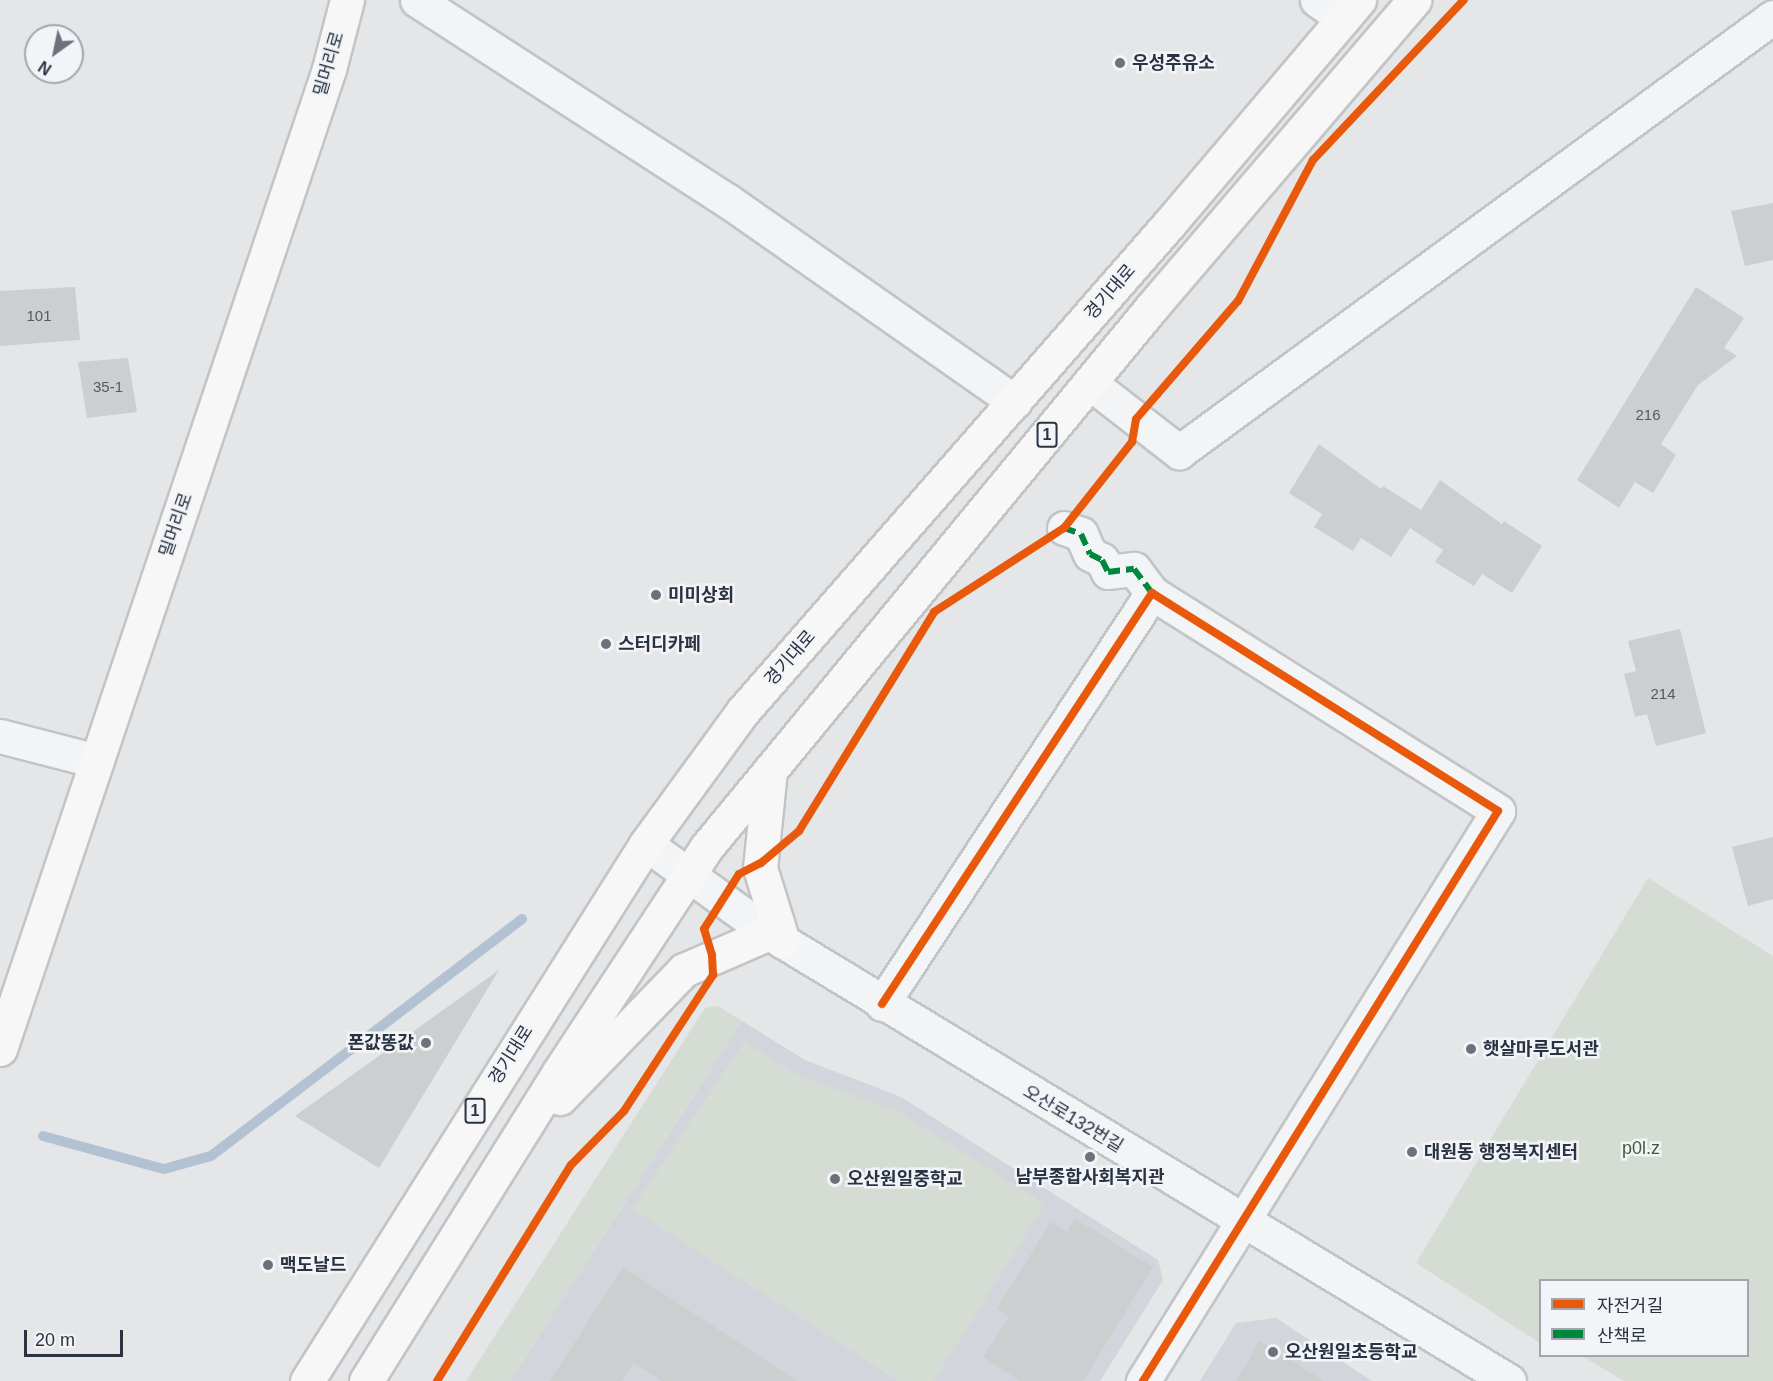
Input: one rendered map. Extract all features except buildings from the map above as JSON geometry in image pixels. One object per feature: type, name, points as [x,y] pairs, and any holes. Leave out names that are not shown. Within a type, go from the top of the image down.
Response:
[{"type":"main road","name":"밀머리로","points":[[0,1049],[325,80],[346,0]]},
{"type":"main road","name":"1","points":[[366,1381],[686,876],[770,770],[1089,383],[1414,0]]},
{"type":"main road","name":"경기대로","points":[[307,1381],[646,844],[743,711],[1015,402],[1340,6]]},
{"type":"main road","points":[[511,1149],[684,970],[776,938],[760,868],[770,770]]},
{"type":"street","points":[[417,0],[728,201],[1015,402]]},
{"type":"street","points":[[1089,383],[1179,452],[1773,17]]},
{"type":"street","points":[[1064,528],[1081,534],[1090,554],[1102,560],[1108,572],[1134,569],[1152,593],[1498,811],[1143,1381]]},
{"type":"street","points":[[882,1004],[1152,593]]},
{"type":"street","points":[[0,736],[97,761]]},
{"type":"street","name":"오산로132번길","points":[[646,844],[686,876],[776,938],[882,1004],[1509,1381]]},
{"type":"shaded area","name":"오산원일중학교","points":[[742,1021],[805,1060],[901,1097],[1158,1260],[1163,1280],[1100,1381],[510,1381]]},
{"type":"shaded area","name":"오산원일초등학교","points":[[1276,1318],[1372,1381],[1200,1381],[1236,1323]]},
{"type":"green space","name":"p0l.z","points":[[1648,878],[1773,956],[1773,1381],[1624,1381],[1584,1357],[1749,1357],[1749,1279],[1539,1279],[1539,1342],[1416,1263]]},
{"type":"green space","points":[[718,1006],[742,1021],[510,1381],[466,1381],[705,1008]]},
{"type":"green space","points":[[744,1042],[804,1078],[896,1110],[1045,1204],[934,1381],[898,1381],[632,1209]]},
{"type":"waterway","points":[[43,1136],[164,1169],[211,1156],[522,919]]},
{"type":"marked path","points":[[1064,528],[1081,534],[1090,554],[1102,560],[1108,572],[1134,569],[1152,593]]},
{"type":"cycle path","points":[[437,1381],[571,1165],[624,1111],[713,975],[712,955],[704,929],[739,874],[761,863],[799,831],[934,612],[1064,528],[1132,442],[1136,419],[1238,301],[1313,160],[1464,0]]},
{"type":"cycle path","points":[[882,1004],[1152,593],[1498,811],[1143,1381]]},
{"type":"place","name":"우성주유소","points":[[1120,63]]},
{"type":"place","name":"미미상회","points":[[656,595]]},
{"type":"place","name":"스터디카페","points":[[606,644]]},
{"type":"place","name":"폰값똥값","points":[[426,1043]]},
{"type":"place","name":"햇살마루도서관","points":[[1471,1049]]},
{"type":"place","name":"대원동 행정복지센터","points":[[1412,1152]]},
{"type":"place","name":"남부종합사회복지관","points":[[1090,1157]]},
{"type":"place","name":"오산원일중학교","points":[[835,1179]]},
{"type":"place","name":"맥도날드","points":[[268,1265]]},
{"type":"place","name":"오산원일초등학교","points":[[1273,1352]]}]
